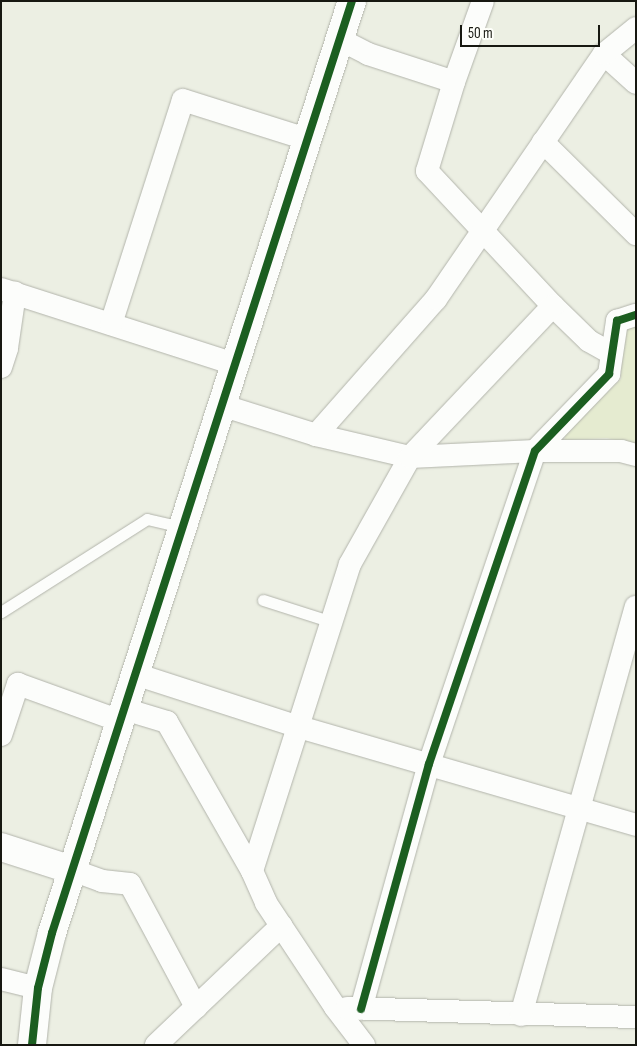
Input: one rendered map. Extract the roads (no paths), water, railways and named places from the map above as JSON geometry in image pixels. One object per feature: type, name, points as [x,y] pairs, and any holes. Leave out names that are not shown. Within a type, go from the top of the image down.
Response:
[{"type":"street","points":[[32,1045],[38,988],[72,870],[352,1]]},
{"type":"street","points":[[483,1],[454,82],[426,171],[481,233],[553,306],[589,341],[611,353]]},
{"type":"street","points":[[316,435],[436,299],[604,54],[636,28]]},
{"type":"street","points":[[339,39],[368,54],[454,82]]},
{"type":"street","points":[[604,54],[636,83]]},
{"type":"street","points":[[111,324],[183,100],[307,139]]},
{"type":"street","points":[[544,142],[636,234]]},
{"type":"street","points":[[1,367],[8,291],[235,364]]},
{"type":"street","points":[[252,871],[350,564],[410,457],[553,306]]},
{"type":"street","points":[[361,1008],[428,764],[535,451],[609,374],[617,321],[636,315]]},
{"type":"street","points":[[221,405],[316,435],[410,457],[535,451],[621,451],[636,455]]},
{"type":"street","points":[[521,1015],[636,607]]},
{"type":"street","points":[[135,674],[299,727],[636,825]]},
{"type":"street","points":[[1,735],[18,684],[122,715],[167,722],[252,871],[281,926],[335,1007],[364,1045]]},
{"type":"street","points":[[1,847],[102,880],[130,884],[196,1007]]},
{"type":"street","points":[[156,1045],[281,926]]},
{"type":"street","points":[[1,979],[38,988]]},
{"type":"street","points":[[335,1007],[521,1015],[636,1017]]},
{"type":"lane","points":[[1,612],[147,519],[182,527]]},
{"type":"lane","points":[[263,600],[332,622]]}]
